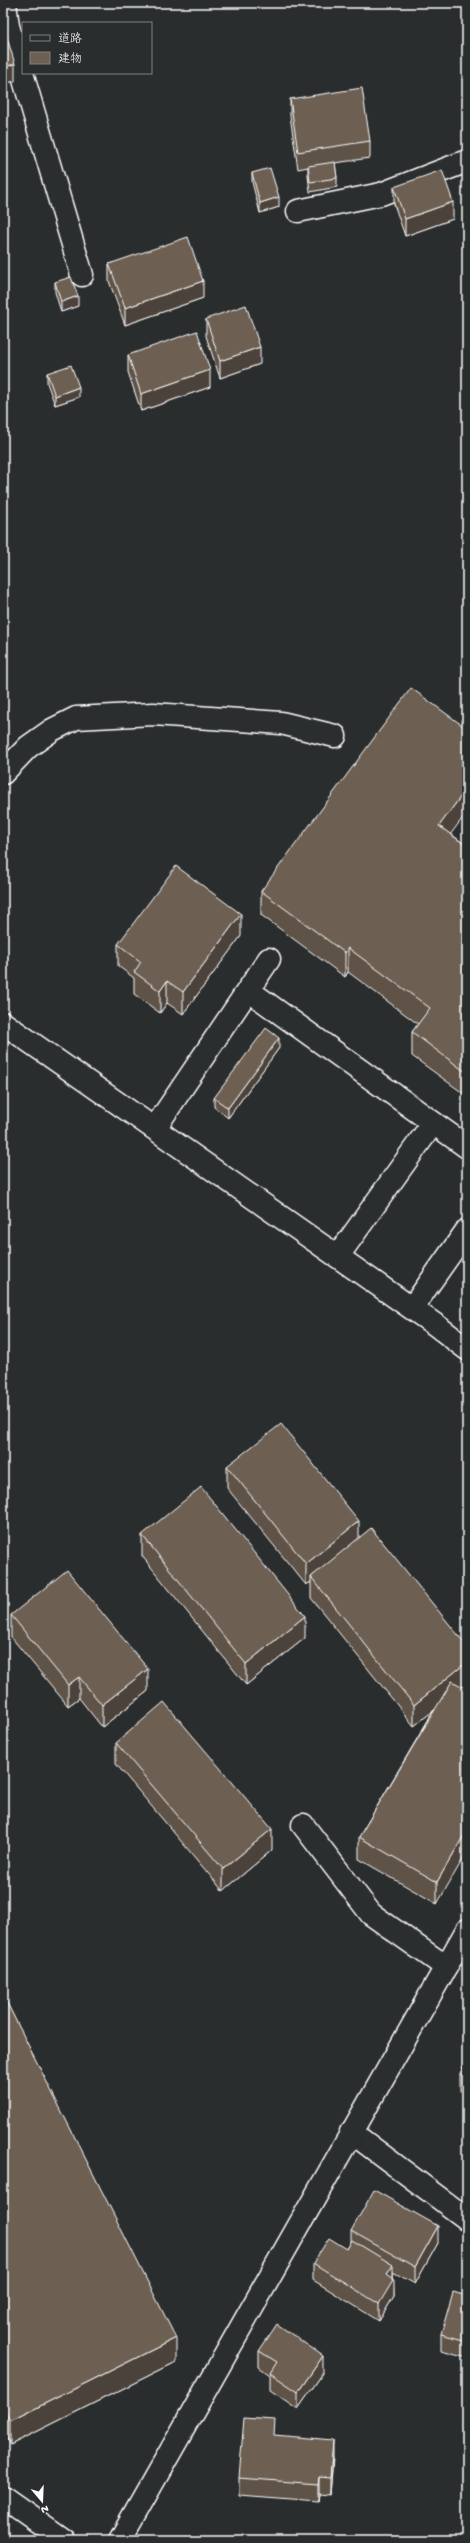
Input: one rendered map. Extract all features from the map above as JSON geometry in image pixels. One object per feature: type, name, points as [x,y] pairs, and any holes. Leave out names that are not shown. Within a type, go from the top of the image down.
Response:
[{"type":"street","points":[[5,3],[6,26],[82,275]]},
{"type":"street","points":[[298,211],[381,194],[467,161]]},
{"type":"street","points":[[3,773],[28,747],[52,730],[76,718],[153,714],[281,723],[335,736]]},
{"type":"street","points":[[155,1128],[269,959]]},
{"type":"street","points":[[248,990],[467,1147]]},
{"type":"street","points":[[3,1023],[338,1256],[467,1349]]},
{"type":"street","points":[[338,1256],[433,1122]]},
{"type":"street","points":[[412,1308],[467,1230]]},
{"type":"street","points":[[303,1825],[370,1914],[446,1967]]},
{"type":"street","points":[[120,2540],[467,1930]]},
{"type":"street","points":[[351,2132],[467,2219]]},
{"type":"street","points":[[3,2497],[64,2540]]},
{"type":"building","points":[[5,31],[15,64],[3,67],[3,32]]},
{"type":"building","points":[[362,88],[370,141],[298,152],[290,99]]},
{"type":"building","points":[[335,162],[337,178],[310,182],[308,166]]},
{"type":"building","points":[[270,168],[279,197],[260,203],[252,173]]},
{"type":"building","points":[[442,170],[453,202],[405,219],[394,187]]},
{"type":"building","points":[[188,237],[203,281],[125,308],[109,264]]},
{"type":"building","points":[[71,277],[78,296],[61,302],[55,282]]},
{"type":"building","points":[[246,305],[260,347],[220,361],[206,319]]},
{"type":"building","points":[[197,331],[210,370],[141,394],[128,355]]},
{"type":"building","points":[[71,365],[79,387],[55,396],[47,373]]},
{"type":"building","points":[[411,688],[466,728],[467,727],[467,788],[439,826],[467,846],[467,1073],[412,1032],[430,1008],[348,948],[345,953],[261,891]]},
{"type":"building","points":[[176,866],[241,914],[183,992],[167,981],[160,991],[134,972],[141,962],[118,944]]},
{"type":"building","points":[[266,1028],[279,1038],[228,1108],[214,1098]]},
{"type":"building","points":[[281,1424],[359,1521],[306,1564],[227,1466]]},
{"type":"building","points":[[201,1487],[305,1616],[246,1664],[142,1535]]},
{"type":"building","points":[[371,1528],[467,1646],[467,1662],[414,1705],[311,1577]]},
{"type":"building","points":[[67,1570],[148,1669],[102,1705],[79,1677],[68,1685],[11,1615]]},
{"type":"building","points":[[452,1681],[467,1689],[467,1830],[437,1882],[359,1837]]},
{"type":"building","points":[[164,1702],[272,1829],[223,1869],[116,1743]]},
{"type":"building","points":[[3,1995],[176,2338],[10,2421],[3,2407]]},
{"type":"building","points":[[467,2057],[467,2077],[460,2074]]},
{"type":"building","points":[[374,2190],[438,2226],[415,2267],[351,2231]]},
{"type":"building","points":[[329,2238],[347,2249],[352,2240],[393,2265],[387,2274],[394,2279],[379,2304],[313,2263]]},
{"type":"building","points":[[453,2292],[467,2296],[467,2341],[441,2334]]},
{"type":"building","points":[[277,2324],[323,2356],[298,2392],[270,2373],[277,2362],[259,2351]]},
{"type":"building","points":[[244,2418],[275,2420],[274,2435],[333,2440],[330,2478],[319,2477],[318,2484],[239,2478]]}]
